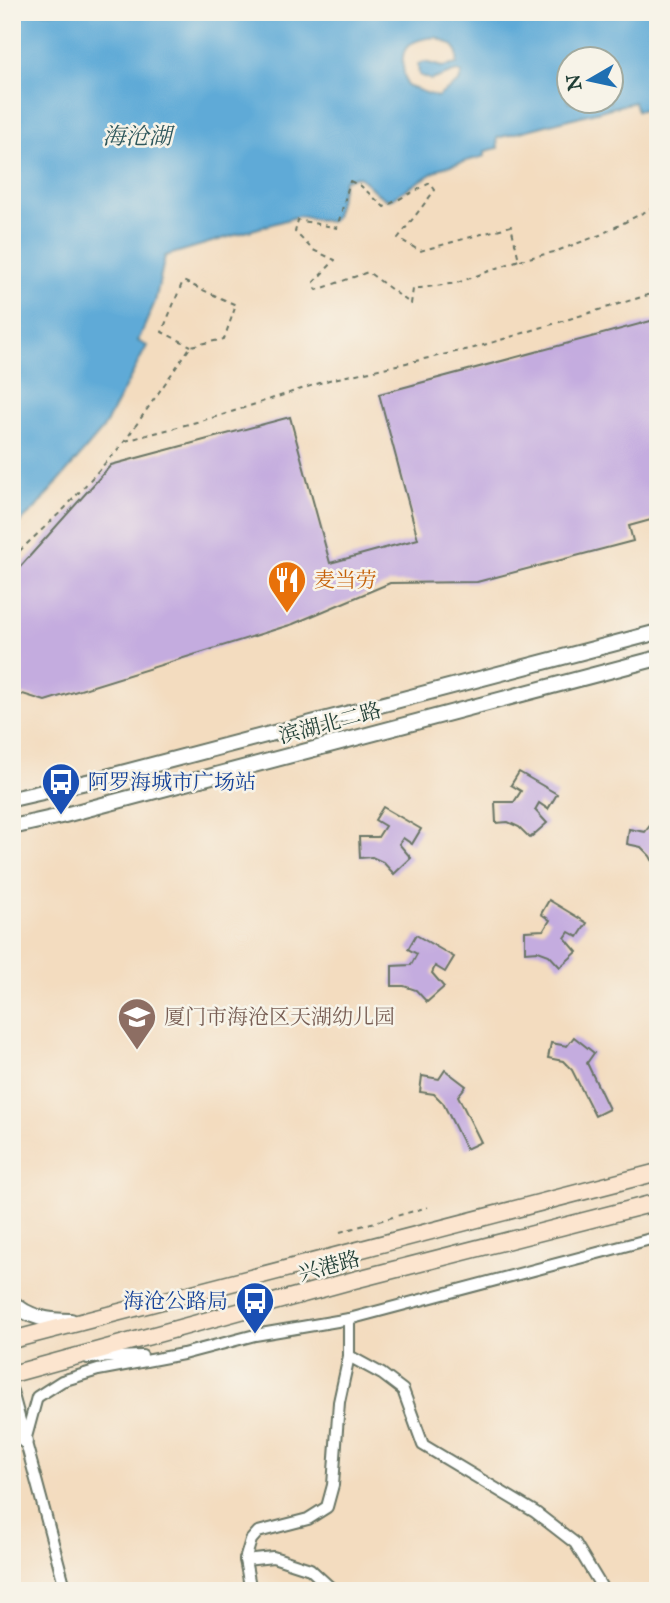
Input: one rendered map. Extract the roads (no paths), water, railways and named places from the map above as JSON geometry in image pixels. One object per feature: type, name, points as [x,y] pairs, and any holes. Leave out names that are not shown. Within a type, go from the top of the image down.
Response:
[{"type":"main road","name":"兴港路","points":[[12,1340],[658,1172]]},
{"type":"main road","name":"兴港路","points":[[12,1374],[354,1280],[658,1202]]},
{"type":"street","name":"滨湖北二路","points":[[12,799],[91,781],[658,632]]},
{"type":"street","name":"滨湖北二路","points":[[12,827],[658,658]]},
{"type":"street","points":[[25,1441],[37,1397],[62,1381],[97,1370],[183,1354],[255,1335],[349,1319],[658,1237]]},
{"type":"street","points":[[12,1302],[48,1321],[80,1321]]},
{"type":"street","points":[[251,1591],[245,1560],[251,1540],[258,1532],[308,1519],[327,1507],[333,1485],[339,1402],[349,1356],[349,1319]]},
{"type":"street","points":[[68,1359],[183,1354]]},
{"type":"street","points":[[349,1356],[382,1374],[403,1390],[423,1445],[535,1512],[575,1544],[604,1591]]},
{"type":"street","points":[[12,1391],[66,1591]]},
{"type":"street","points":[[12,1430],[25,1441]]},
{"type":"street","points":[[245,1560],[273,1557],[310,1569],[334,1591]]},
{"type":"water","name":"海沧湖","points":[[12,12],[658,12],[658,109],[653,110],[652,107],[637,111],[634,102],[624,105],[624,46],[554,46],[554,116],[581,116],[497,138],[498,148],[485,151],[485,156],[441,168],[389,200],[357,176],[344,180],[335,218],[330,222],[299,216],[165,256],[155,302],[138,341],[147,346],[103,429],[34,510],[12,529]],"holes":[[[436,37],[450,44],[457,52],[457,64],[442,67],[425,62],[418,64],[419,75],[431,80],[457,71],[462,73],[459,82],[437,97],[407,86],[403,57],[409,45],[415,41]]]},
{"type":"place","name":"麦当劳","points":[[287,614]]},
{"type":"place","name":"阿罗海城市广场站","points":[[61,816]]},
{"type":"place","name":"厦门市海沧区天湖幼儿园","points":[[137,1051]]},
{"type":"place","name":"海沧公路局","points":[[255,1335]]}]
